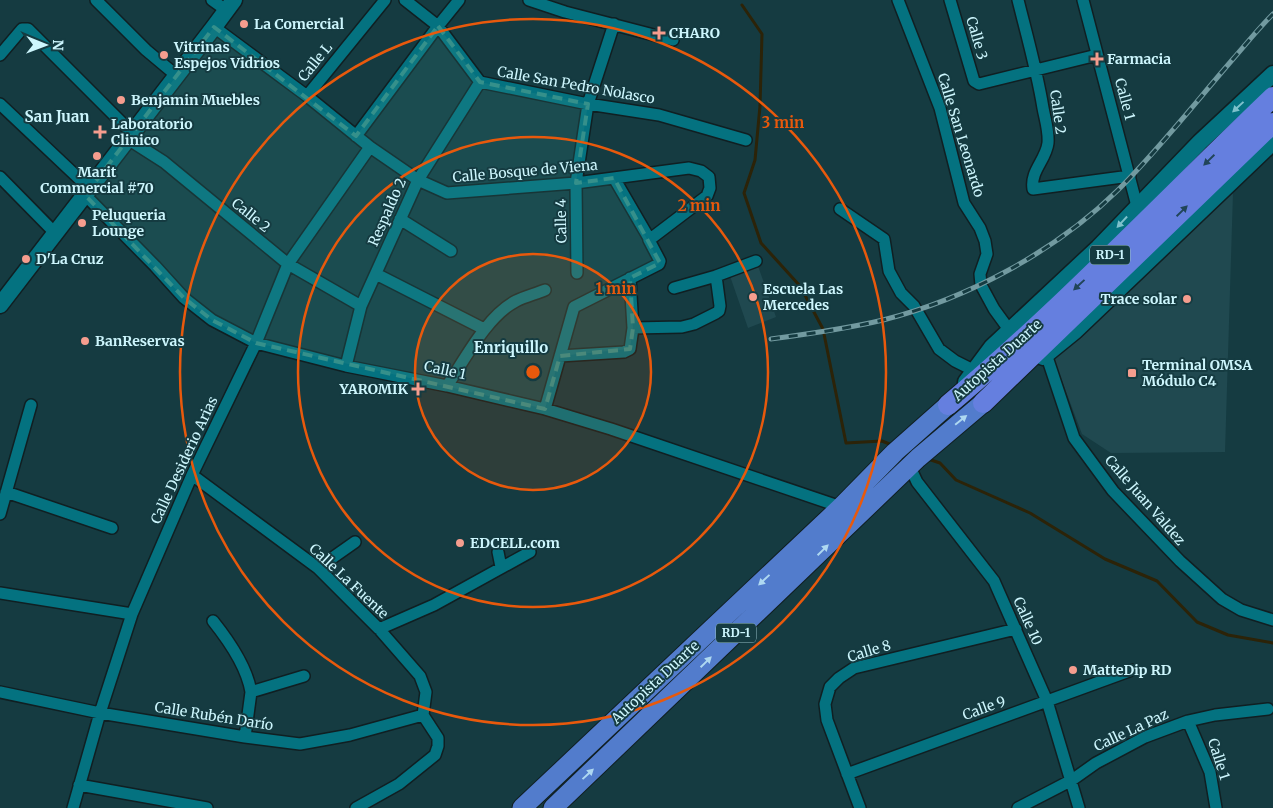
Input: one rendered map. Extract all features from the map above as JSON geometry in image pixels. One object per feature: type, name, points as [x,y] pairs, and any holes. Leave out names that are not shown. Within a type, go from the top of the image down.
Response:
[{"type":"highway","name":"Autopista Duarte","points":[[522,808],[841,507],[895,452],[980,378],[1149,220],[1271,99]]},
{"type":"highway","name":"Autopista Duarte","points":[[983,403],[1273,123]]},
{"type":"highway","name":"RD-1","points":[[914,462],[983,403]]},
{"type":"highway","name":"Autopista Duarte","points":[[553,808],[914,462]]},
{"type":"main road","points":[[0,305],[230,5]]},
{"type":"main road","name":"Autopista Duarte","points":[[948,405],[992,348],[1098,248],[1200,142],[1273,74]]},
{"type":"main road","points":[[983,403],[1076,331],[1273,142]]},
{"type":"street","points":[[96,0],[146,50],[177,76]]},
{"type":"street","points":[[212,0],[230,5]]},
{"type":"street","name":"Calle L","points":[[307,96],[385,0]]},
{"type":"street","name":"Calle San Pedro Nolasco","points":[[405,0],[438,26],[480,82],[588,104],[659,115],[746,140]]},
{"type":"street","points":[[356,136],[459,0]]},
{"type":"street","points":[[529,0],[565,12],[673,40]]},
{"type":"street","name":"Calle San Leonardo","points":[[898,0],[940,108],[964,203],[980,228],[985,241],[987,254],[980,274],[981,285],[994,309],[1010,331]]},
{"type":"street","name":"Calle 3","points":[[950,0],[976,83],[979,84],[1037,70]]},
{"type":"street","name":"Calle 2","points":[[1018,0],[1037,70],[1048,143],[1045,153],[1035,170],[1034,189],[1130,176]]},
{"type":"street","name":"Calle 1","points":[[1083,0],[1137,206]]},
{"type":"street","name":"Calle 4","points":[[577,273],[576,183],[588,104],[614,24]]},
{"type":"street","name":"Calle Bosque de Viena","points":[[214,27],[307,96],[370,147],[418,180],[447,193],[576,183],[689,168],[701,171],[709,177],[710,188],[707,196],[650,240]]},
{"type":"street","name":"Calle 2","points":[[2,48],[25,28],[130,136],[288,264],[361,306]]},
{"type":"street","points":[[1037,70],[1097,55]]},
{"type":"street","name":"Respaldo 2","points":[[346,366],[361,306],[418,180],[480,82]]},
{"type":"street","name":"Calle 1","points":[[0,104],[87,192],[184,298],[212,320],[256,342],[346,366],[447,386],[545,409],[841,507]]},
{"type":"street","name":"Calle Desiderio Arias","points":[[74,808],[100,713],[132,614],[192,475],[256,342],[288,264],[370,147]]},
{"type":"street","points":[[0,177],[56,234]]},
{"type":"street","points":[[545,409],[574,307],[660,263],[650,240],[614,178]]},
{"type":"street","points":[[840,209],[884,239],[889,271],[902,293],[914,306],[939,349],[955,361],[975,371]]},
{"type":"street","points":[[400,219],[451,251]]},
{"type":"street","points":[[674,288],[716,276],[756,261]]},
{"type":"street","points":[[376,274],[484,329]]},
{"type":"street","points":[[633,328],[682,327],[694,324],[716,313],[719,311],[720,306],[716,276]]},
{"type":"street","points":[[560,356],[624,352],[630,349],[633,328],[630,278]]},
{"type":"street","points":[[447,386],[484,329],[515,302],[545,290]]},
{"type":"street","name":"Calle Juan Valdez","points":[[1046,354],[1074,438],[1113,491],[1180,562],[1222,599],[1241,610],[1273,620]]},
{"type":"street","points":[[0,514],[31,405]]},
{"type":"street","name":"Calle 10","points":[[914,462],[917,482],[994,581],[1047,700],[1079,808]]},
{"type":"street","name":"Calle La Fuente","points":[[192,475],[318,568],[379,629],[420,676],[426,692],[423,715]]},
{"type":"street","points":[[6,492],[112,528]]},
{"type":"street","points":[[318,568],[355,542]]},
{"type":"street","points":[[498,552],[501,567]]},
{"type":"street","points":[[379,629],[434,605],[530,552]]},
{"type":"street","points":[[0,593],[132,614]]},
{"type":"street","points":[[213,621],[228,640],[245,672],[251,692],[244,737]]},
{"type":"street","name":"Calle 8","points":[[860,808],[827,720],[825,704],[830,687],[854,668],[1016,629]]},
{"type":"street","name":"Calle 9","points":[[848,774],[1132,670]]},
{"type":"street","points":[[251,692],[304,676]]},
{"type":"street","name":"Calle Rubén Darío","points":[[0,692],[100,713],[244,737],[300,744],[350,735],[423,715]]},
{"type":"street","name":"Calle La Paz","points":[[1018,808],[1072,780],[1096,763],[1145,737],[1188,720],[1268,709]]},
{"type":"street","points":[[356,808],[398,784],[435,755],[438,738],[423,715]]},
{"type":"street","name":"Calle 1","points":[[1188,720],[1210,772],[1216,808]]},
{"type":"street","points":[[79,785],[207,808]]},
{"type":"highlighted area","points":[[438,26],[480,82],[588,104],[576,183],[614,178],[660,263],[630,278],[633,328],[630,349],[560,356],[545,409],[256,343],[212,320],[184,298],[85,195],[214,27],[356,136]]},
{"type":"shaded area","points":[[1233,193],[1225,452],[1111,453],[1082,434],[1053,357]]},
{"type":"shaded area","name":"Escuela Las Mercedes","points":[[758,266],[776,317],[748,328],[730,276]]},
{"type":"waterway","points":[[742,5],[762,34],[760,106],[755,160],[744,193],[761,243],[800,286],[823,329],[846,443],[882,441],[892,445]]},
{"type":"waterway","points":[[928,459],[940,463],[956,480],[1030,513],[1105,559],[1157,581],[1197,622],[1228,635],[1273,643]]},
{"type":"railway","points":[[771,339],[855,326],[915,311],[978,286],[1039,252],[1094,212],[1118,190],[1273,14]]},
{"type":"place","name":"La Comercial","points":[[244,24]]},
{"type":"place","name":"CHARO","points":[[659,33]]},
{"type":"place","name":"Vitrinas Espejos Vidrios","points":[[164,55]]},
{"type":"place","name":"Farmacia","points":[[1097,59]]},
{"type":"place","name":"Benjamin Muebles","points":[[121,100]]},
{"type":"place","name":"Laboratorio Clinico","points":[[100,132]]},
{"type":"place","name":"Marit Commercial #70","points":[[97,156]]},
{"type":"place","name":"Peluqueria Lounge","points":[[82,223]]},
{"type":"place","name":"D'La Cruz","points":[[26,259]]},
{"type":"place","name":"Escuela Las Mercedes","points":[[753,297]]},
{"type":"place","name":"Trace solar","points":[[1187,299]]},
{"type":"place","name":"BanReservas","points":[[85,341]]},
{"type":"place","name":"Terminal OMSA Módulo C4","points":[[1132,373]]},
{"type":"place","name":"YAROMIK","points":[[418,389]]},
{"type":"place","name":"EDCELL.com","points":[[460,543]]},
{"type":"place","name":"MatteDip RD","points":[[1073,670]]},
{"type":"district","name":"San Juan","points":[[57,117]]},
{"type":"district","name":"Enriquillo","points":[[511,348]]}]
